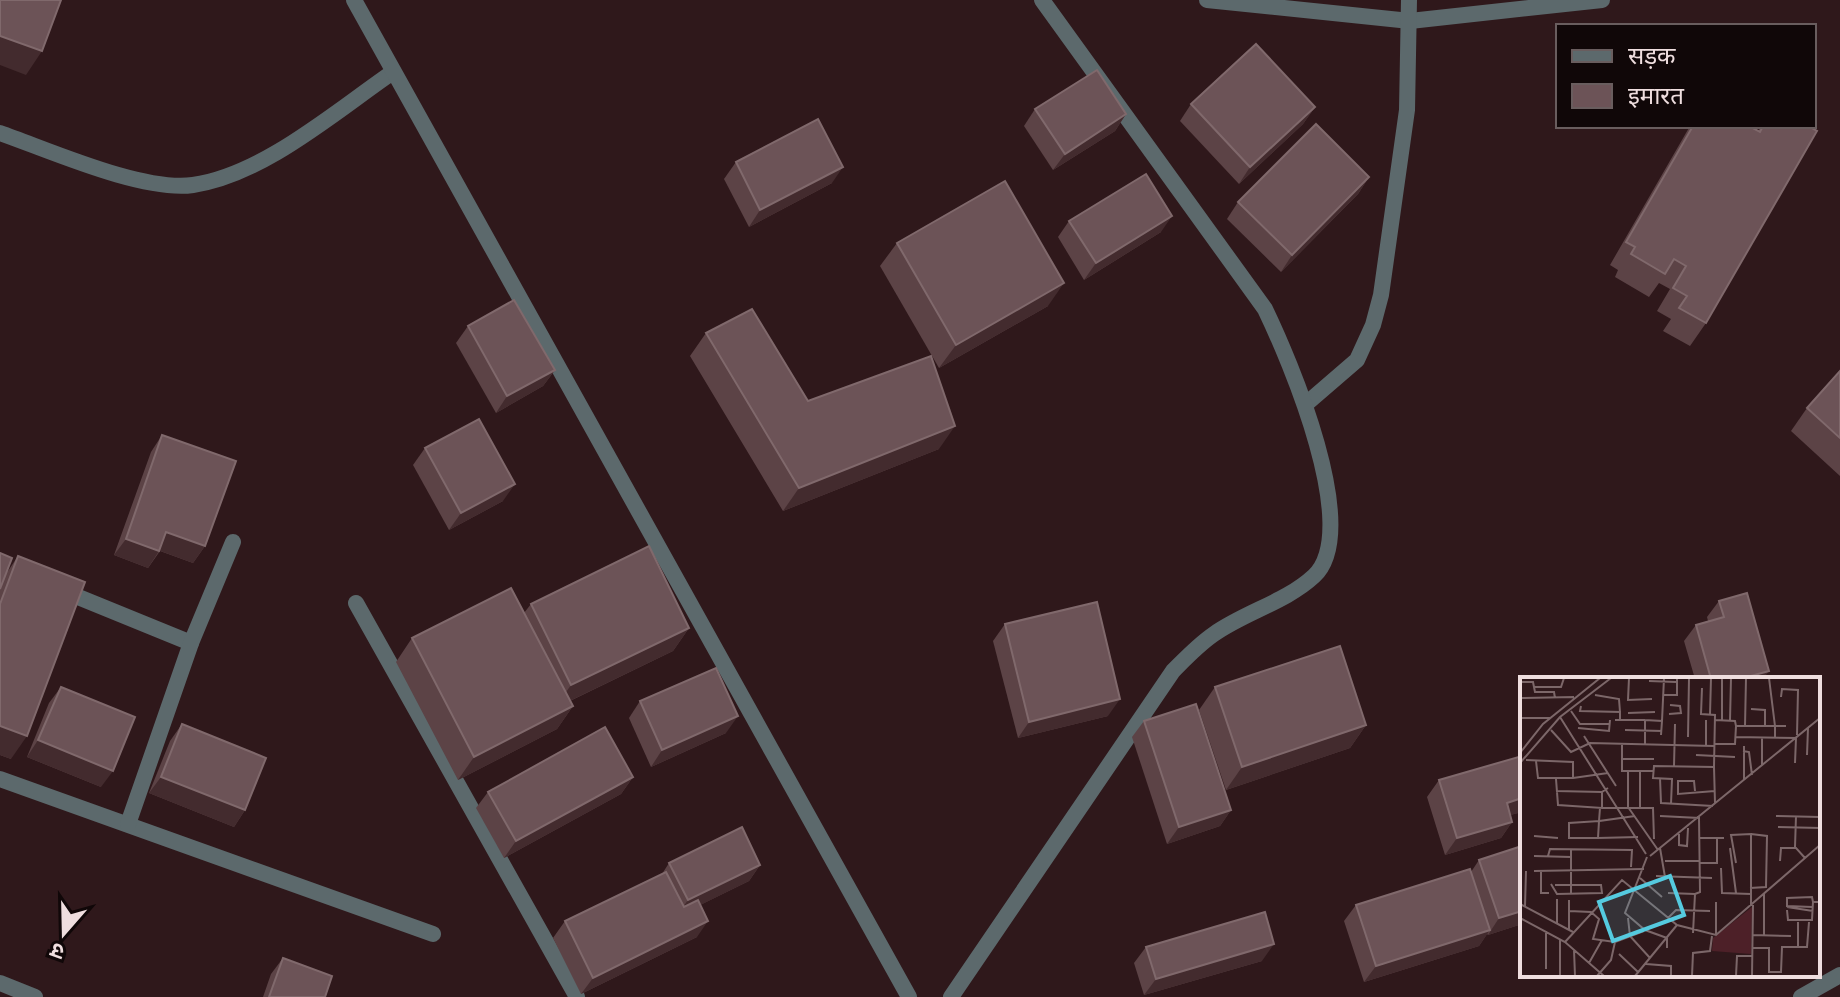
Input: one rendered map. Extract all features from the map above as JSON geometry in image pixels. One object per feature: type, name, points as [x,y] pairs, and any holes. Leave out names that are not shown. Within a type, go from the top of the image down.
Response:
[{"type":"street","points":[[354,0],[909,997]]},
{"type":"street","points":[[951,997],[1173,671],[1215,633],[1294,591],[1317,574],[1327,555],[1331,527],[1318,443],[1306,404],[1265,309],[1042,0]]},
{"type":"street","points":[[1207,0],[1410,21],[1602,0]]},
{"type":"street","points":[[1306,404],[1357,360],[1377,310],[1407,110],[1409,0]]},
{"type":"street","points":[[0,133],[114,172],[192,185],[261,162],[393,72]]},
{"type":"street","points":[[128,824],[191,643],[233,542]]},
{"type":"street","points":[[44,583],[191,643]]},
{"type":"street","points":[[356,603],[577,997]]},
{"type":"street","points":[[0,779],[433,934]]},
{"type":"street","points":[[1801,997],[1840,975]]},
{"type":"street","points":[[0,983],[35,997]]},
{"type":"building","points":[[0,0],[61,0],[42,51],[0,36]]},
{"type":"building","points":[[1256,44],[1315,107],[1250,167],[1191,104]]},
{"type":"building","points":[[1097,70],[1126,114],[1065,154],[1035,109]]},
{"type":"building","points":[[818,119],[843,167],[760,210],[736,162]]},
{"type":"building","points":[[1316,124],[1369,177],[1292,255],[1238,202]]},
{"type":"building","points":[[1692,128],[1753,128],[1760,132],[1762,128],[1812,128],[1817,131],[1706,323],[1679,308],[1687,296],[1673,288],[1686,266],[1674,259],[1665,274],[1631,254],[1635,247],[1626,242]]},
{"type":"building","points":[[1146,174],[1172,216],[1096,263],[1069,221]]},
{"type":"building","points":[[1005,181],[1064,283],[956,345],[897,243]]},
{"type":"building","points":[[514,300],[555,370],[507,396],[468,326]]},
{"type":"building","points":[[752,309],[808,401],[931,356],[955,426],[799,488],[706,333]]},
{"type":"building","points":[[1840,371],[1840,438],[1807,408]]},
{"type":"building","points":[[479,419],[515,484],[461,513],[425,448]]},
{"type":"building","points":[[162,435],[236,461],[205,546],[166,532],[159,551],[126,539]]},
{"type":"building","points":[[649,546],[689,628],[571,685],[531,604]]},
{"type":"building","points":[[0,553],[12,558],[0,589]]},
{"type":"building","points":[[18,556],[85,582],[27,736],[0,726],[0,604]]},
{"type":"building","points":[[511,588],[573,706],[474,757],[412,638]]},
{"type":"building","points":[[1747,593],[1769,671],[1747,677],[1710,677],[1696,625],[1724,617],[1719,601]]},
{"type":"building","points":[[1097,602],[1120,699],[1029,722],[1005,624]]},
{"type":"building","points":[[1340,646],[1366,725],[1242,767],[1215,687]]},
{"type":"building","points":[[716,668],[738,716],[662,750],[640,701]]},
{"type":"building","points":[[61,687],[135,717],[113,771],[38,740]]},
{"type":"building","points":[[1196,704],[1231,810],[1179,827],[1144,721]]},
{"type":"building","points":[[182,724],[266,758],[245,810],[161,777]]},
{"type":"building","points":[[605,727],[633,777],[516,841],[488,792]]},
{"type":"building","points":[[1520,757],[1520,799],[1507,803],[1512,822],[1457,838],[1439,780]]},
{"type":"building","points":[[742,827],[760,865],[688,900],[669,863]]},
{"type":"building","points":[[1520,847],[1520,912],[1499,918],[1479,860]]},
{"type":"building","points":[[1470,869],[1490,930],[1376,966],[1356,905]]},
{"type":"building","points":[[666,872],[684,907],[698,900],[708,921],[593,978],[565,921]]},
{"type":"building","points":[[1265,912],[1274,944],[1156,979],[1146,947]]},
{"type":"building","points":[[283,958],[332,976],[325,997],[269,997]]}]
